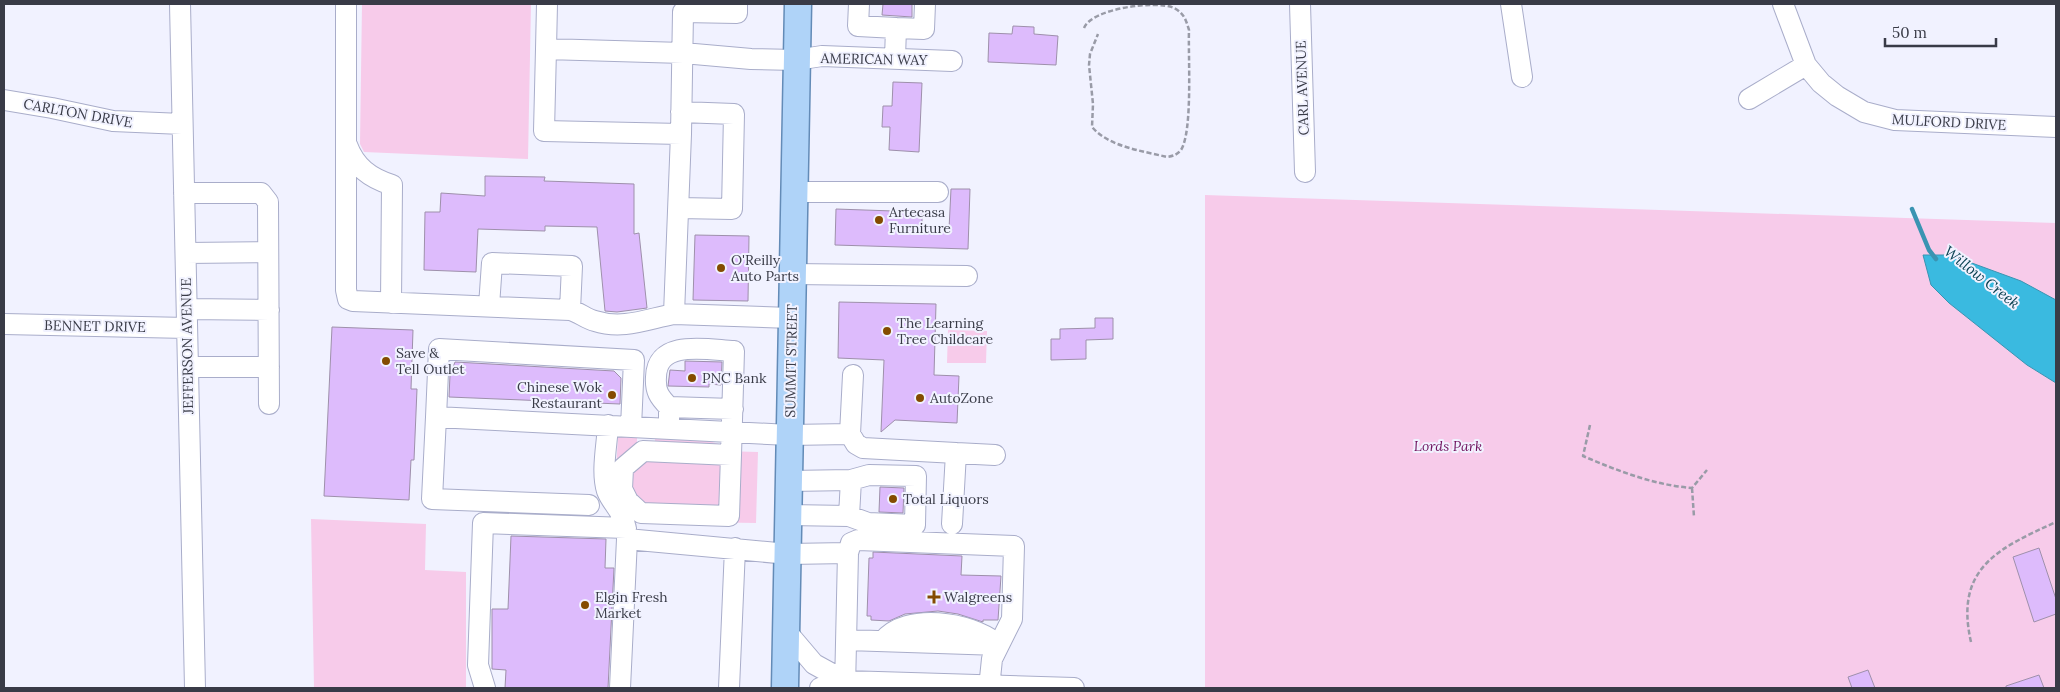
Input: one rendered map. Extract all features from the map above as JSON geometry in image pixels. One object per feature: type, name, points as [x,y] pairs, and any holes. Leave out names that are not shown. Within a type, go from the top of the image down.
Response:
[{"type":"main road","name":"SUMMIT STREET","points":[[785,688],[798,4]]},
{"type":"street","name":"JEFFERSON AVENUE","points":[[180,4],[195,688]]},
{"type":"street","points":[[346,4],[346,296],[351,301],[570,310],[595,321],[616,324],[640,323],[674,314],[791,318]]},
{"type":"street","points":[[547,4],[544,131],[681,134]]},
{"type":"street","points":[[674,314],[684,12],[737,13],[737,4]]},
{"type":"street","points":[[859,4],[858,26],[924,29],[925,4]]},
{"type":"street","name":"CARL AVENUE","points":[[1300,4],[1305,172]]},
{"type":"street","points":[[1512,4],[1522,77]]},
{"type":"street","name":"MULFORD DRIVE","points":[[1783,4],[1806,65],[1821,83],[1851,105],[1877,116],[1917,121],[2056,127]]},
{"type":"street","points":[[895,58],[896,28]]},
{"type":"street","name":"AMERICAN WAY","points":[[546,49],[682,53],[796,60],[822,56],[952,61]]},
{"type":"street","points":[[1749,99],[1806,65]]},
{"type":"street","name":"CARLTON DRIVE","points":[[4,100],[52,108],[113,122],[182,124]]},
{"type":"street","points":[[679,208],[732,209],[734,114],[681,112]]},
{"type":"street","points":[[347,145],[362,170],[377,180],[392,185],[391,303]]},
{"type":"street","points":[[184,193],[261,192],[268,202],[269,404]]},
{"type":"street","points":[[795,192],[938,192]]},
{"type":"street","points":[[186,252],[268,252]]},
{"type":"street","points":[[489,306],[492,263],[572,266],[570,310]]},
{"type":"street","points":[[792,274],[967,276]]},
{"type":"street","name":"BENNET DRIVE","points":[[4,324],[187,318],[269,310]]},
{"type":"street","points":[[589,505],[432,499],[439,349],[634,360],[638,427],[637,456]]},
{"type":"street","points":[[731,455],[637,456],[623,468],[622,489],[628,501],[641,513],[729,516],[733,410],[734,352],[677,350],[669,353],[660,361],[656,369],[656,388],[660,399],[669,407],[733,410]]},
{"type":"street","points":[[188,367],[269,367]]},
{"type":"street","points":[[853,375],[850,434],[856,444],[863,448],[995,455]]},
{"type":"street","points":[[669,407],[669,429]]},
{"type":"street","points":[[436,417],[789,436],[850,434]]},
{"type":"street","points":[[608,425],[606,487],[612,501],[623,516],[626,534],[620,688]]},
{"type":"street","points":[[952,524],[956,453]]},
{"type":"street","points":[[788,515],[850,516],[868,524],[915,525],[916,476],[869,475],[851,480],[789,481]]},
{"type":"street","points":[[850,516],[851,480]]},
{"type":"street","points":[[485,688],[478,664],[483,523],[626,534],[788,554],[848,553]]},
{"type":"street","points":[[845,685],[848,553],[852,543],[858,540],[1014,546],[1012,619],[992,659],[989,687]]},
{"type":"street","points":[[729,688],[735,548]]},
{"type":"street","points":[[847,640],[883,641],[900,628],[936,624],[965,627],[988,636],[999,645]]},
{"type":"street","points":[[786,631],[814,664],[845,685]]},
{"type":"street","points":[[820,688],[845,685],[1074,688]]},
{"type":"path","points":[[1084,28],[1100,14],[1148,5],[1172,7],[1186,18],[1189,30],[1187,124],[1185,140],[1180,152],[1174,156],[1167,157],[1111,142],[1098,134],[1092,127],[1093,104],[1089,65],[1090,54],[1098,34]]},
{"type":"path","points":[[1590,425],[1583,456],[1653,482],[1692,488]]},
{"type":"path","points":[[1694,517],[1692,488],[1707,470]]},
{"type":"path","points":[[1971,642],[1967,614],[1972,591],[1982,566],[2014,542],[2056,522]]},
{"type":"green space","points":[[362,4],[531,4],[528,159],[364,152],[360,144]]},
{"type":"green space","name":"Lords Park","points":[[1205,195],[2056,223],[2056,688],[1205,688]]},
{"type":"green space","points":[[948,330],[987,331],[986,363],[947,363]]},
{"type":"green space","points":[[621,435],[637,436],[637,442],[655,443],[655,437],[702,439],[722,445],[722,451],[758,452],[756,523],[636,521],[615,487],[618,437]]},
{"type":"green space","points":[[311,519],[426,524],[425,570],[466,572],[466,688],[314,688]]},
{"type":"water","points":[[1923,255],[1950,255],[2021,281],[2056,300],[2056,383],[2027,365],[1949,303],[1931,285]]},
{"type":"building","points":[[883,4],[912,4],[912,17],[882,15]]},
{"type":"building","points":[[1013,26],[1034,27],[1034,34],[1058,36],[1056,65],[988,62],[989,33],[1012,34]]},
{"type":"building","points":[[893,82],[922,83],[919,152],[889,150],[890,127],[882,127],[883,106],[892,106]]},
{"type":"building","points":[[485,176],[545,177],[544,181],[634,184],[634,234],[639,233],[647,308],[617,312],[605,311],[597,227],[545,226],[545,231],[478,229],[476,272],[424,270],[425,212],[440,212],[441,193],[485,196]]},
{"type":"building","name":"Artecasa Furniture","points":[[951,189],[970,189],[968,249],[835,245],[836,209],[922,212],[922,228],[949,229]]},
{"type":"building","name":"O'Reilly Auto Parts","points":[[695,235],[749,236],[748,301],[693,300]]},
{"type":"building","points":[[839,302],[936,304],[934,375],[959,376],[957,423],[895,420],[881,432],[884,360],[838,358]]},
{"type":"building","points":[[1095,318],[1113,318],[1113,339],[1086,340],[1086,359],[1051,360],[1051,339],[1060,339],[1060,329],[1095,328]]},
{"type":"building","points":[[332,327],[413,330],[411,389],[417,389],[414,460],[411,460],[409,500],[324,496]]},
{"type":"building","name":"PNC Bank","points":[[685,361],[722,362],[721,385],[709,384],[709,387],[668,386],[670,370],[685,371]]},
{"type":"building","points":[[455,362],[614,371],[621,378],[620,404],[449,397],[450,375]]},
{"type":"building","points":[[880,487],[904,488],[903,513],[879,512]]},
{"type":"building","points":[[511,536],[606,539],[605,568],[614,568],[608,688],[505,688],[506,670],[492,669],[492,609],[508,609]]},
{"type":"building","points":[[2039,548],[2056,599],[2056,614],[2034,622],[2013,557]]},
{"type":"building","name":"Walgreens","points":[[873,552],[962,556],[961,575],[1001,576],[998,620],[983,620],[983,622],[958,614],[938,611],[905,614],[889,621],[871,620],[871,616],[867,616],[869,558],[873,558]]},
{"type":"building","points":[[1868,670],[1875,688],[1852,688],[1848,677]]},
{"type":"building","points":[[2039,675],[2044,688],[2006,688],[2006,686]]},
{"type":"waterway","name":"Willow Creek","points":[[1912,209],[1929,250],[1936,259]]},
{"type":"place","name":"Artecasa Furniture","points":[[879,220]]},
{"type":"place","name":"O'Reilly Auto Parts","points":[[721,268]]},
{"type":"place","name":"The Learning Tree Childcare","points":[[887,331]]},
{"type":"place","name":"Save & Tell Outlet","points":[[386,361]]},
{"type":"place","name":"PNC Bank","points":[[692,378]]},
{"type":"place","name":"Chinese Wok Restaurant","points":[[612,395]]},
{"type":"place","name":"AutoZone","points":[[920,398]]},
{"type":"place","name":"Total Liquors","points":[[893,499]]},
{"type":"place","name":"Walgreens","points":[[934,597]]},
{"type":"place","name":"Elgin Fresh Market","points":[[585,605]]}]
